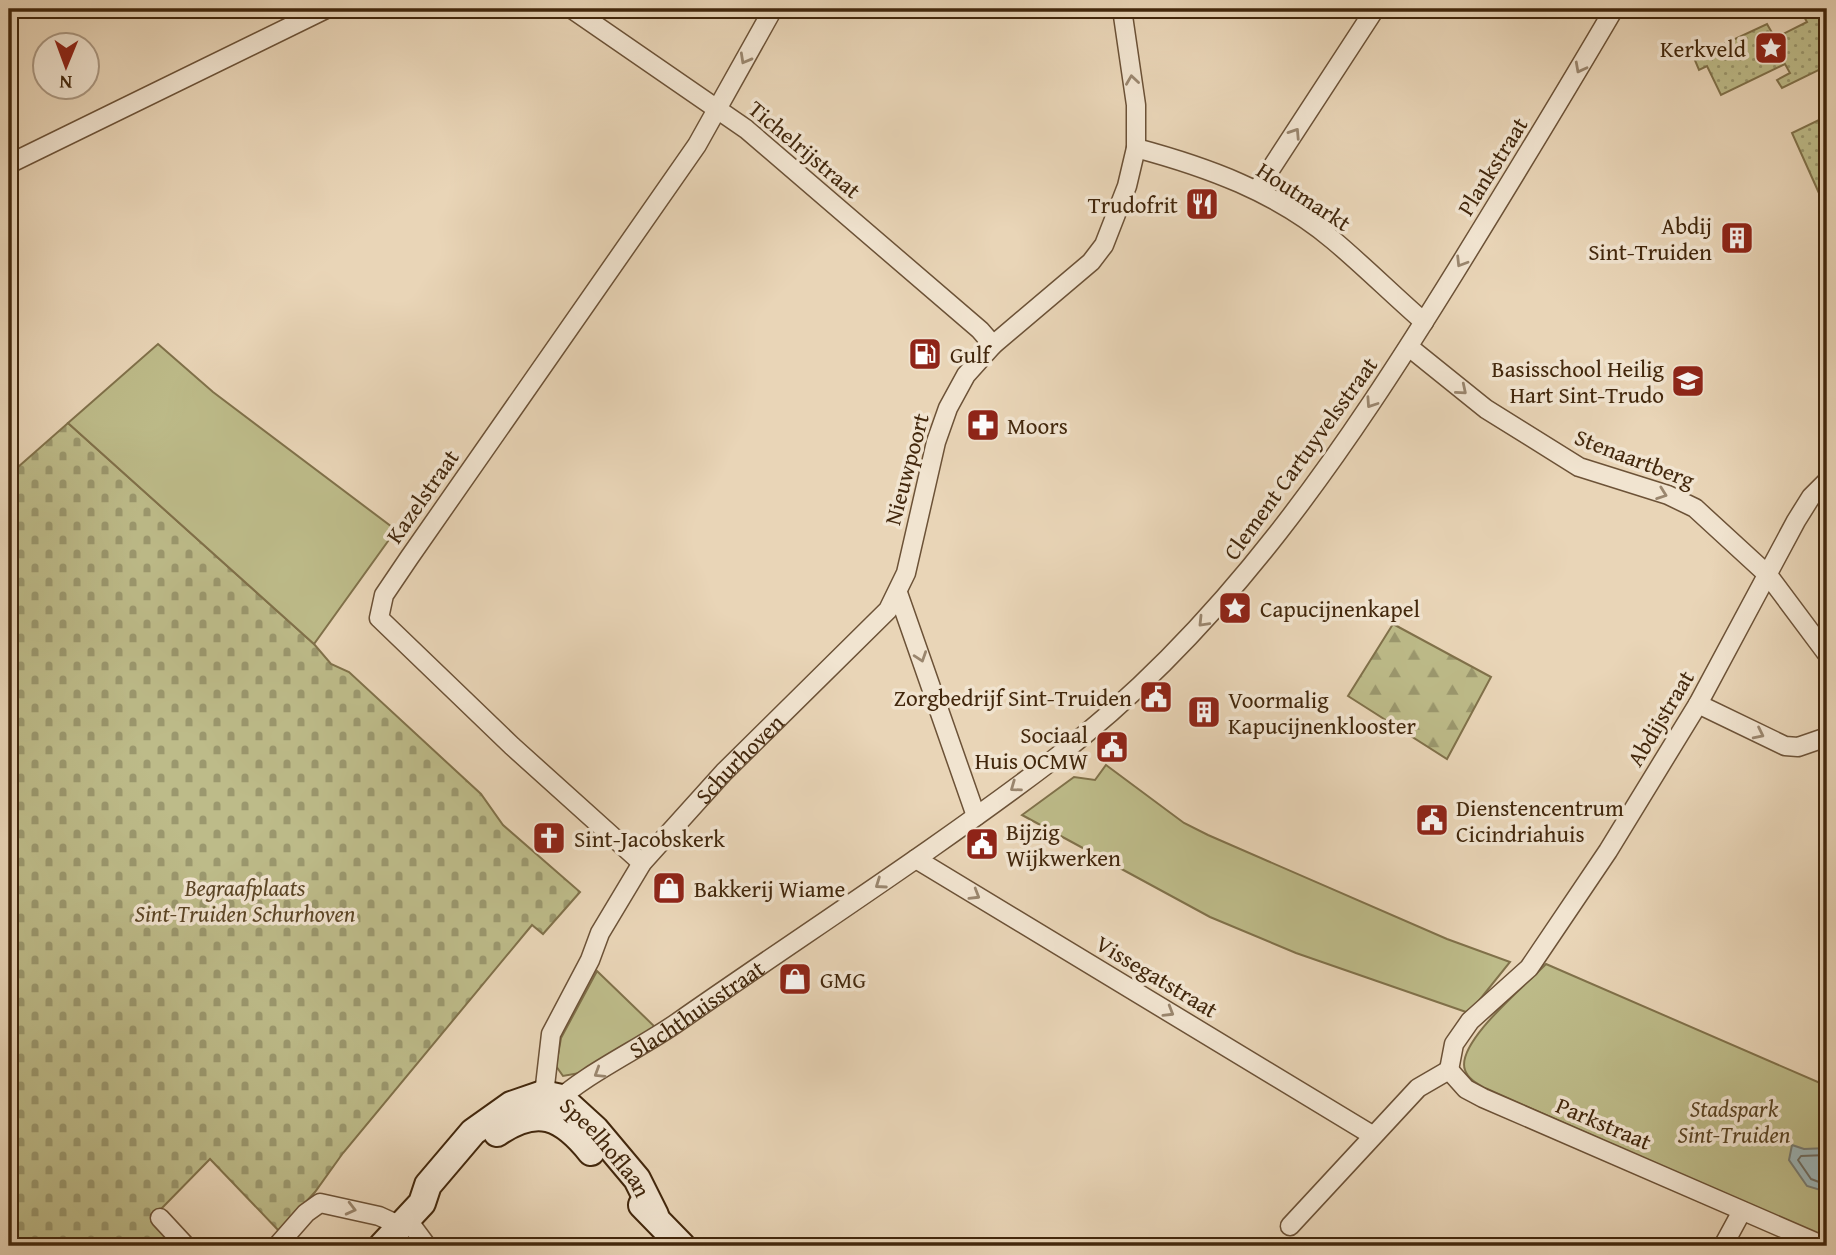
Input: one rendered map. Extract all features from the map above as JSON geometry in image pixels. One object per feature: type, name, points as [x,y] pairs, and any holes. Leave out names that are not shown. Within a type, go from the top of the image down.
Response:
[{"type":"street","points":[[9,164],[326,9]]},
{"type":"street","name":"Tichelrijstraat","points":[[572,9],[746,129],[980,330],[993,345]]},
{"type":"street","points":[[717,109],[773,9]]},
{"type":"street","name":"Nieuwpoort","points":[[898,593],[906,573],[936,442],[948,408],[966,375],[993,345],[1079,273],[1104,245],[1127,186],[1136,148],[1136,105],[1122,9]]},
{"type":"street","points":[[1257,190],[1375,9]]},
{"type":"street","name":"Plankstraat","points":[[1409,346],[1574,80],[1614,9]]},
{"type":"street","name":"Kazelstraat","points":[[642,863],[512,746],[380,618],[384,595],[697,145],[717,109]]},
{"type":"street","name":"Houtmarkt","points":[[1136,148],[1199,165],[1257,190],[1331,238],[1424,322]]},
{"type":"street","name":"Stenaartberg","points":[[1409,346],[1486,410],[1579,467],[1668,495],[1695,508],[1768,575],[1827,654]]},
{"type":"street","name":"Clement Cartuyvelsstraat","points":[[976,816],[1103,720],[1172,656],[1235,590],[1286,526],[1409,346]]},
{"type":"street","name":"Abdijstraat","points":[[1449,1070],[1454,1044],[1470,1021],[1529,968],[1569,912],[1698,704],[1811,497],[1827,481]]},
{"type":"street","points":[[898,593],[976,816]]},
{"type":"street","name":"Schurhoven","points":[[549,1102],[551,1034],[605,923],[642,863],[724,772],[888,610],[898,593]]},
{"type":"street","points":[[1698,704],[1785,746],[1798,747],[1827,737]]},
{"type":"street","name":"Slachthuisstraat","points":[[410,1216],[438,1193],[488,1139],[666,1030],[976,816]]},
{"type":"street","name":"Vissegatstraat","points":[[916,859],[1373,1135]]},
{"type":"street","points":[[1290,1226],[1418,1088],[1449,1070]]},
{"type":"street","name":"Parkstraat","points":[[1449,1070],[1466,1089],[1483,1098],[1824,1246]]},
{"type":"street","name":"Speelhoflaan","points":[[549,1102],[555,1119],[581,1140],[623,1191],[655,1215],[682,1246]]},
{"type":"street","points":[[277,1246],[306,1213],[320,1203],[379,1216],[410,1216]]},
{"type":"street","points":[[1723,1246],[1742,1211]]},
{"type":"street","points":[[382,1246],[410,1216]]},
{"type":"street","points":[[410,1216],[428,1246]]},
{"type":"street","points":[[160,1218],[186,1246]]},
{"type":"green space","name":"Kerkveld","points":[[1805,9],[1827,9],[1827,66],[1782,88],[1777,80],[1790,73],[1785,64],[1721,95],[1707,66],[1699,70],[1694,58],[1767,24],[1775,38],[1807,22],[1802,13]]},
{"type":"green space","points":[[1827,116],[1827,211],[1792,133]]},
{"type":"green space","points":[[158,344],[213,392],[396,530],[314,644],[68,423]]},
{"type":"green space","name":"Begraafplaats Sint-Truiden Schurhoven","points":[[68,423],[314,644],[331,664],[349,672],[481,794],[503,825],[580,892],[543,934],[532,925],[343,1153],[315,1192],[279,1231],[210,1159],[160,1210],[194,1246],[9,1246],[9,475]]},
{"type":"green space","points":[[1393,624],[1491,677],[1447,759],[1348,696]]},
{"type":"green space","points":[[1106,765],[1184,823],[1208,835],[1447,939],[1510,962],[1469,1013],[1296,953],[1210,917],[1022,815],[1074,777],[1095,780]]},
{"type":"green space","name":"Stadspark Sint-Truiden","points":[[1546,964],[1827,1086],[1827,1239],[1485,1088],[1471,1079],[1465,1070],[1465,1059],[1471,1045],[1495,1014]]},
{"type":"green space","points":[[597,971],[655,1027],[585,1072],[563,1076],[556,1066],[561,1038]]},
{"type":"water","points":[[1792,1145],[1804,1149],[1827,1148],[1827,1192],[1807,1186],[1789,1160]]},
{"type":"place","name":"Kerkveld","points":[[1771,48]]},
{"type":"place","name":"Trudofrit","points":[[1202,204]]},
{"type":"place","name":"Abdij Sint-Truiden","points":[[1737,238]]},
{"type":"place","name":"Gulf","points":[[925,354]]},
{"type":"place","name":"Basisschool Heilig Hart Sint-Trudo","points":[[1688,381]]},
{"type":"place","name":"Moors","points":[[983,425]]},
{"type":"place","name":"Capucijnenkapel","points":[[1235,608]]},
{"type":"place","name":"Zorgbedrijf Sint-Truiden","points":[[1156,697]]},
{"type":"place","name":"Voormalig Kapucijnenklooster","points":[[1204,712]]},
{"type":"place","name":"Sociaal Huis OCMW","points":[[1112,747]]},
{"type":"place","name":"Dienstencentrum Cicindriahuis","points":[[1432,820]]},
{"type":"place","name":"Sint-Jacobskerk","points":[[549,838]]},
{"type":"place","name":"Bijzig Wijkwerken","points":[[982,844]]},
{"type":"place","name":"Bakkerij Wiame","points":[[669,888]]},
{"type":"place","name":"GMG","points":[[795,979]]}]
